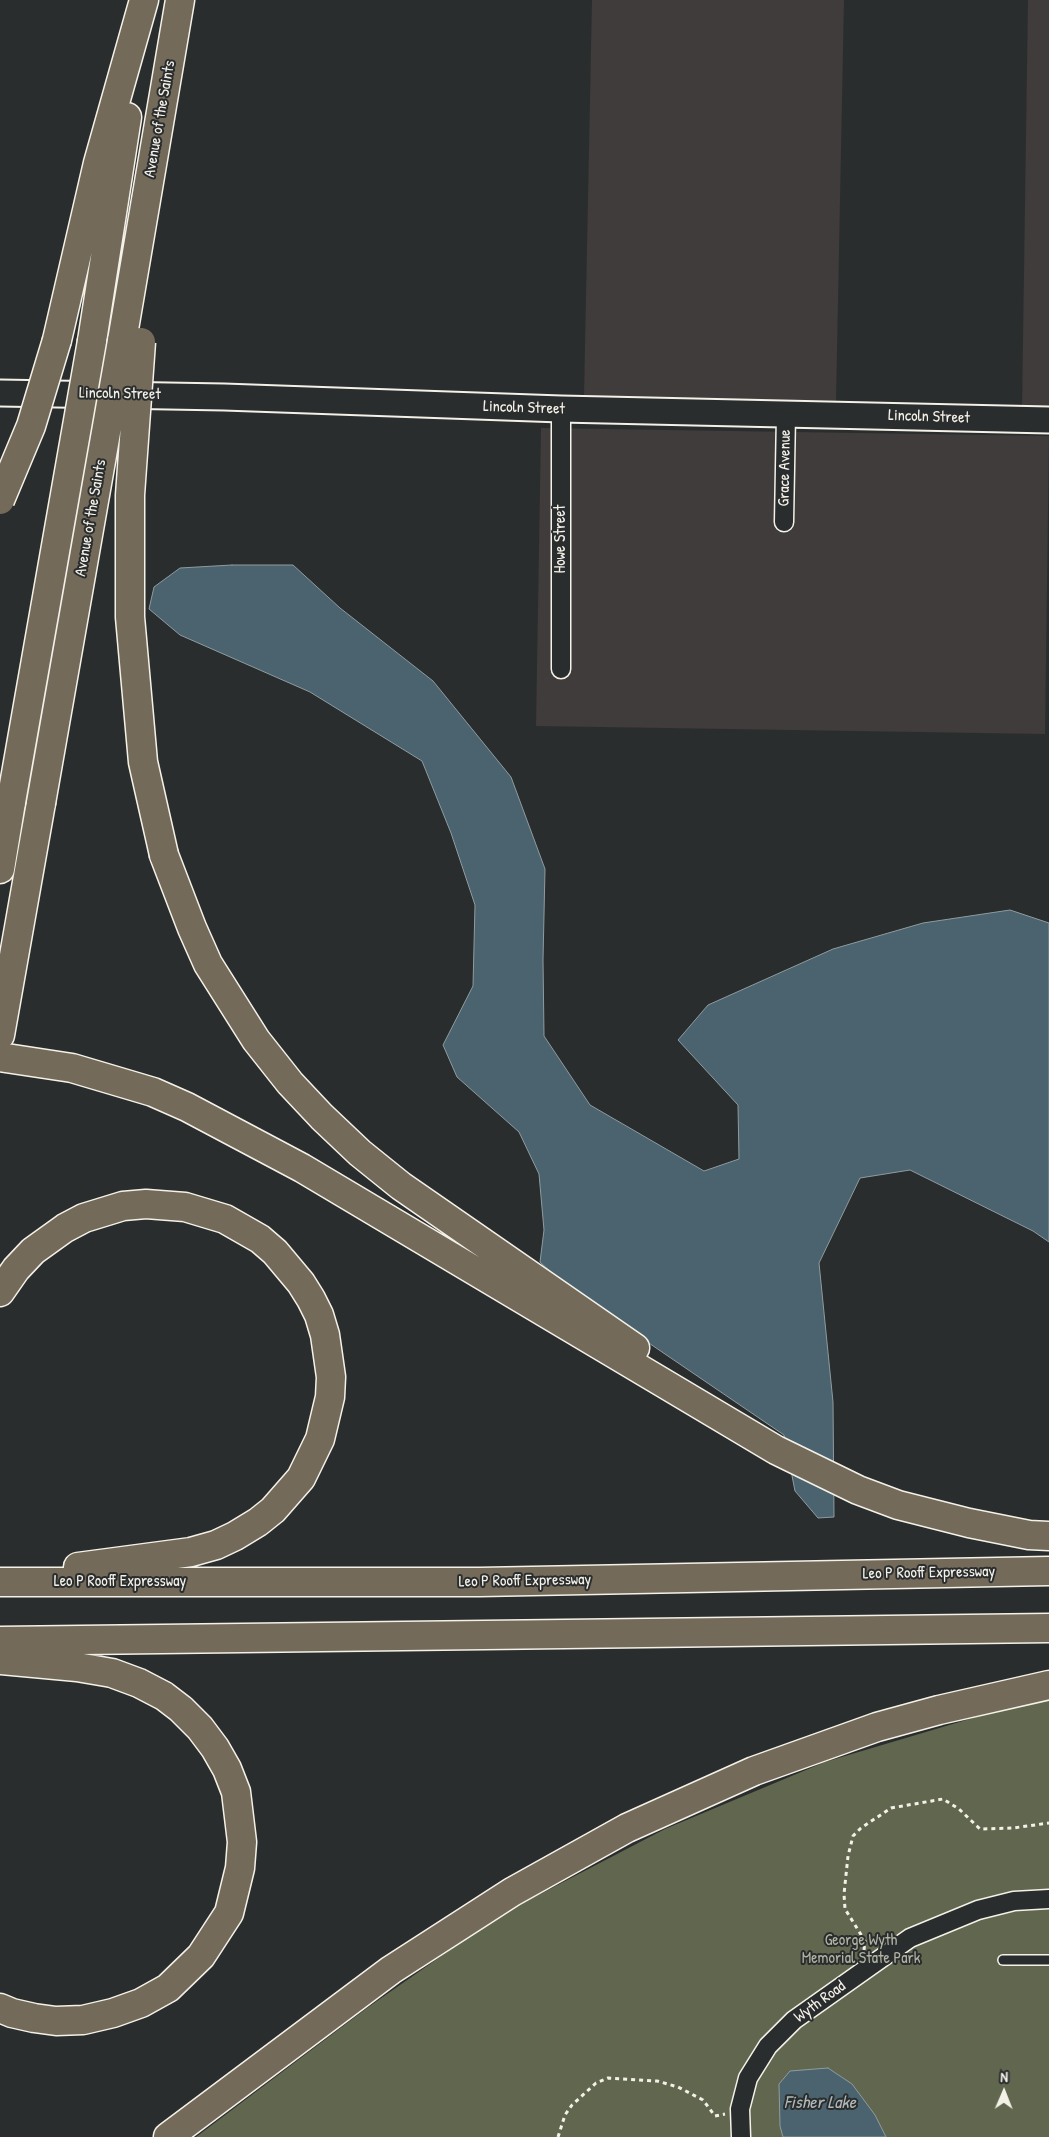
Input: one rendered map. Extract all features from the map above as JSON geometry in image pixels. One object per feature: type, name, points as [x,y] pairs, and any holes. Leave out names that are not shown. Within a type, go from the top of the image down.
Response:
[{"type":"highway","points":[[0,500],[31,426],[57,340],[98,163],[145,0]]},
{"type":"highway","name":"Avenue of the Saints","points":[[0,869],[92,341],[145,0]]},
{"type":"highway","name":"Avenue of the Saints","points":[[0,1035],[41,803],[132,341],[182,0]]},
{"type":"highway","points":[[132,341],[130,617],[143,762],[164,855],[208,964],[256,1040],[290,1083],[360,1153],[401,1186],[605,1327],[776,1450]]},
{"type":"highway","points":[[0,1057],[72,1068],[153,1092],[186,1106],[302,1168],[776,1450],[858,1490],[898,1505],[969,1523],[1029,1535],[1049,1536]]},
{"type":"highway","points":[[0,1292],[16,1269],[33,1252],[65,1228],[84,1218],[123,1206],[146,1204],[185,1207],[225,1219],[244,1230],[275,1252],[288,1267],[301,1283],[319,1315],[325,1335],[332,1377],[326,1420],[312,1460],[301,1478],[273,1510],[243,1531],[216,1544],[191,1552],[0,1576]]},
{"type":"highway","name":"Leo P Rooff Expressway","points":[[0,1582],[480,1582],[1049,1570]]},
{"type":"highway","points":[[0,1641],[1049,1628]]},
{"type":"highway","points":[[0,1660],[76,1667],[112,1673],[139,1683],[164,1696],[181,1709],[200,1728],[215,1748],[227,1769],[236,1792],[242,1842],[240,1868],[228,1913],[201,1956],[168,1988],[141,2003],[113,2013],[83,2020],[56,2021],[41,2019],[12,2013],[0,2008]]},
{"type":"highway","points":[[168,2137],[391,1970],[471,1918],[563,1863],[636,1824],[754,1771],[877,1727],[938,1710],[1049,1684]]},
{"type":"main road","name":"Lincoln Street","points":[[0,393],[214,396],[561,410],[1049,420]]},
{"type":"street","name":"Howe Street","points":[[561,410],[561,668]]},
{"type":"street","name":"Grace Avenue","points":[[784,522],[786,414]]},
{"type":"street","name":"Wyth Road","points":[[741,2137],[740,2109],[748,2078],[768,2046],[794,2020],[910,1938],[978,1910],[1014,1901],[1049,1899]]},
{"type":"lane","points":[[1003,1960],[1049,1960]]},
{"type":"path","points":[[858,1957],[864,1950],[865,1941],[846,1909],[844,1894],[848,1856],[853,1836],[861,1828],[891,1808],[943,1799],[959,1809],[980,1829],[1013,1828],[1049,1823]]},
{"type":"path","points":[[558,2137],[565,2116],[572,2105],[596,2083],[608,2078],[658,2081],[678,2087],[703,2100],[715,2116],[724,2114],[729,2109]]},
{"type":"shaded area","points":[[592,0],[844,0],[836,401],[584,396]]},
{"type":"shaded area","points":[[1028,0],[1049,0],[1049,409],[1022,408]]},
{"type":"shaded area","points":[[541,428],[1049,436],[1045,734],[536,726]]},
{"type":"green space","name":"George Wyth Memorial State Park","points":[[1049,1699],[1049,2137],[196,2137],[367,2008],[500,1915],[665,1829],[825,1762],[993,1712]]},
{"type":"water","points":[[232,565],[293,565],[340,608],[433,681],[511,777],[545,869],[544,1036],[590,1105],[704,1171],[739,1159],[738,1105],[678,1040],[708,1005],[833,949],[923,923],[1010,910],[1049,923],[1049,1242],[1033,1231],[910,1170],[860,1178],[819,1263],[833,1402],[834,1517],[818,1518],[795,1491],[784,1435],[568,1288],[540,1262],[544,1230],[539,1174],[519,1132],[457,1077],[443,1045],[473,986],[475,905],[451,833],[422,761],[310,692],[180,635],[149,609],[154,587],[180,568]]},
{"type":"water","name":"Fisher Lake","points":[[828,2068],[852,2084],[875,2115],[886,2137],[783,2137],[780,2126],[779,2084],[790,2071]]}]
